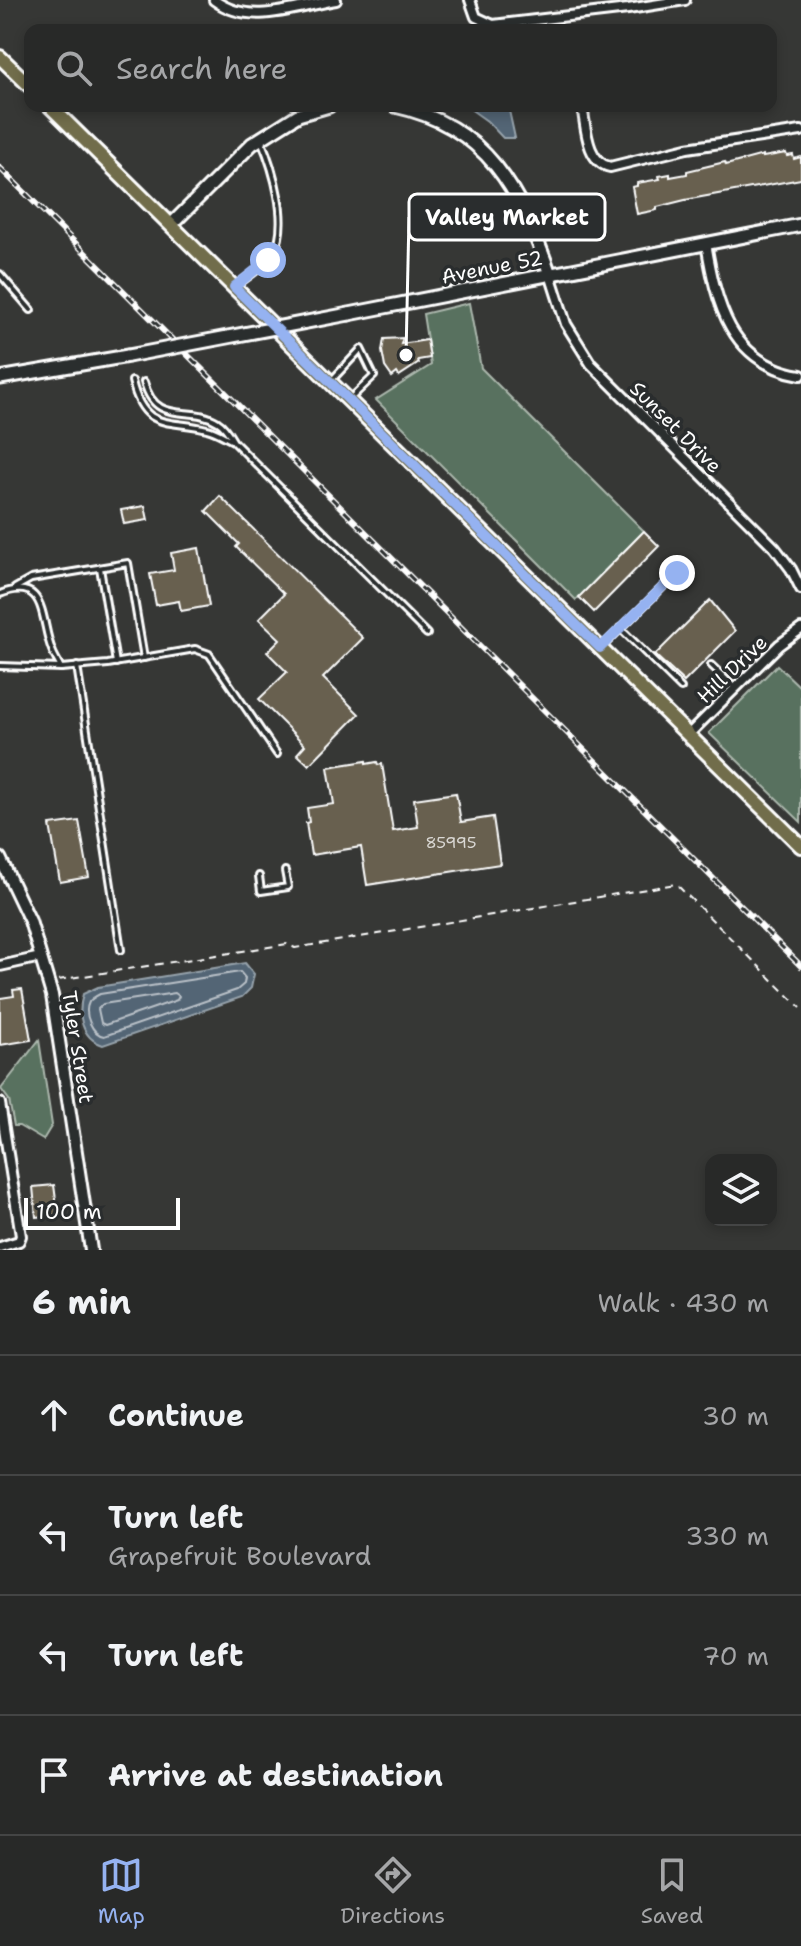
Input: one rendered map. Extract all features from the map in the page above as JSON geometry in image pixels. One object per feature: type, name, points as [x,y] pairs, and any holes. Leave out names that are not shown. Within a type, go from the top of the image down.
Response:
[{"type":"main road","points":[[0,57],[24,80]]},
{"type":"main road","points":[[56,112],[798,840]]},
{"type":"main road","points":[[171,225],[260,139],[298,115],[308,112]]},
{"type":"main road","points":[[414,112],[451,128],[487,155],[515,191],[550,274]]},
{"type":"main road","name":"Avenue 52","points":[[0,378],[349,314],[801,225]]},
{"type":"street","points":[[214,0],[223,7],[250,15],[336,0]]},
{"type":"street","points":[[470,0],[476,17],[491,24]]},
{"type":"street","points":[[502,24],[685,0]]},
{"type":"street","points":[[566,17],[567,24]]},
{"type":"street","points":[[583,112],[591,149],[602,165],[618,166],[687,148],[801,131]]},
{"type":"street","points":[[706,243],[716,298],[735,336],[771,365],[801,375]]},
{"type":"street","name":"Sunset Drive","points":[[550,274],[566,324],[591,364],[775,548],[801,589]]},
{"type":"street","name":"Hill Drive","points":[[688,735],[779,645],[801,629]]},
{"type":"street","name":"Tyler Street","points":[[0,858],[30,921],[49,981],[91,1250]]},
{"type":"street","points":[[0,966],[41,957]]},
{"type":"street","points":[[0,1103],[21,1236],[15,1245],[0,1247]]},
{"type":"lane","points":[[234,287],[268,260],[276,249],[279,232],[274,171],[260,139]]},
{"type":"lane","points":[[0,274],[31,310]]},
{"type":"lane","points":[[330,382],[361,349],[374,376],[349,401]]},
{"type":"lane","points":[[132,381],[145,411],[157,420],[171,425],[208,429],[234,442]]},
{"type":"lane","points":[[144,382],[147,393],[155,403],[174,414],[220,423],[234,442],[427,634]]},
{"type":"lane","points":[[171,425],[174,414]]},
{"type":"lane","points":[[0,594],[31,579],[128,563],[144,658]]},
{"type":"lane","points":[[100,568],[116,663]]},
{"type":"lane","points":[[600,648],[677,573]]},
{"type":"lane","points":[[15,588],[26,589],[40,602],[51,649],[61,668]]},
{"type":"lane","points":[[620,628],[681,688]]},
{"type":"lane","points":[[0,666],[61,668],[116,663],[195,649],[209,654],[277,754]]},
{"type":"lane","points":[[711,665],[735,688]]},
{"type":"lane","points":[[77,666],[121,950]]},
{"type":"lane","points":[[259,876],[261,891],[288,887],[285,871]]},
{"type":"path","points":[[49,981],[287,944],[295,948],[676,884],[801,1008]]},
{"type":"green space","points":[[469,303],[481,368],[644,531],[576,600],[376,400],[431,365],[423,314]]},
{"type":"green space","points":[[777,665],[801,688],[801,822],[709,733]]},
{"type":"green space","points":[[39,1040],[52,1125],[43,1140],[14,1126],[9,1100],[1,1089]]},
{"type":"water","points":[[474,112],[509,112],[515,138],[503,138]]},
{"type":"water","points":[[245,963],[254,974],[251,988],[242,997],[103,1045],[90,1037],[82,1025],[80,1010],[83,994],[98,987]]},
{"type":"building","points":[[786,153],[787,156],[793,155],[794,159],[801,157],[801,179],[685,200],[637,214],[632,187],[637,183],[670,174],[670,177],[687,174],[687,171],[725,162],[726,165],[763,155]]},
{"type":"building","points":[[403,338],[401,344],[427,340],[430,358],[418,360],[419,363],[392,377],[385,367],[382,351],[384,339]]},
{"type":"building","points":[[220,496],[363,638],[323,678],[359,714],[309,765],[297,754],[305,745],[259,699],[287,672],[267,652],[280,639],[259,619],[284,594],[236,547],[239,544],[206,511]]},
{"type":"building","points":[[145,506],[148,520],[124,524],[121,510]]},
{"type":"building","points":[[644,531],[659,546],[594,612],[579,597]]},
{"type":"building","points":[[199,548],[209,606],[181,611],[179,601],[156,605],[150,574],[174,570],[171,553]]},
{"type":"building","points":[[710,600],[735,631],[684,682],[655,655]]},
{"type":"building","points":[[366,761],[366,764],[382,764],[393,831],[418,827],[414,799],[456,793],[461,822],[493,817],[500,864],[367,885],[361,847],[311,855],[307,808],[334,804],[328,767]]},
{"type":"building","points":[[79,821],[89,877],[60,882],[50,825]]},
{"type":"building","points":[[22,989],[31,1040],[0,1045],[0,998],[14,996],[13,990]]},
{"type":"building","points":[[54,1185],[58,1215],[36,1217],[33,1187]]},
{"type":"railway","points":[[0,168],[801,966]]},
{"type":"place","name":"Valley Market","points":[[406,355]]},
{"type":"route","points":[[268,260],[234,287],[600,648],[677,573]]}]
